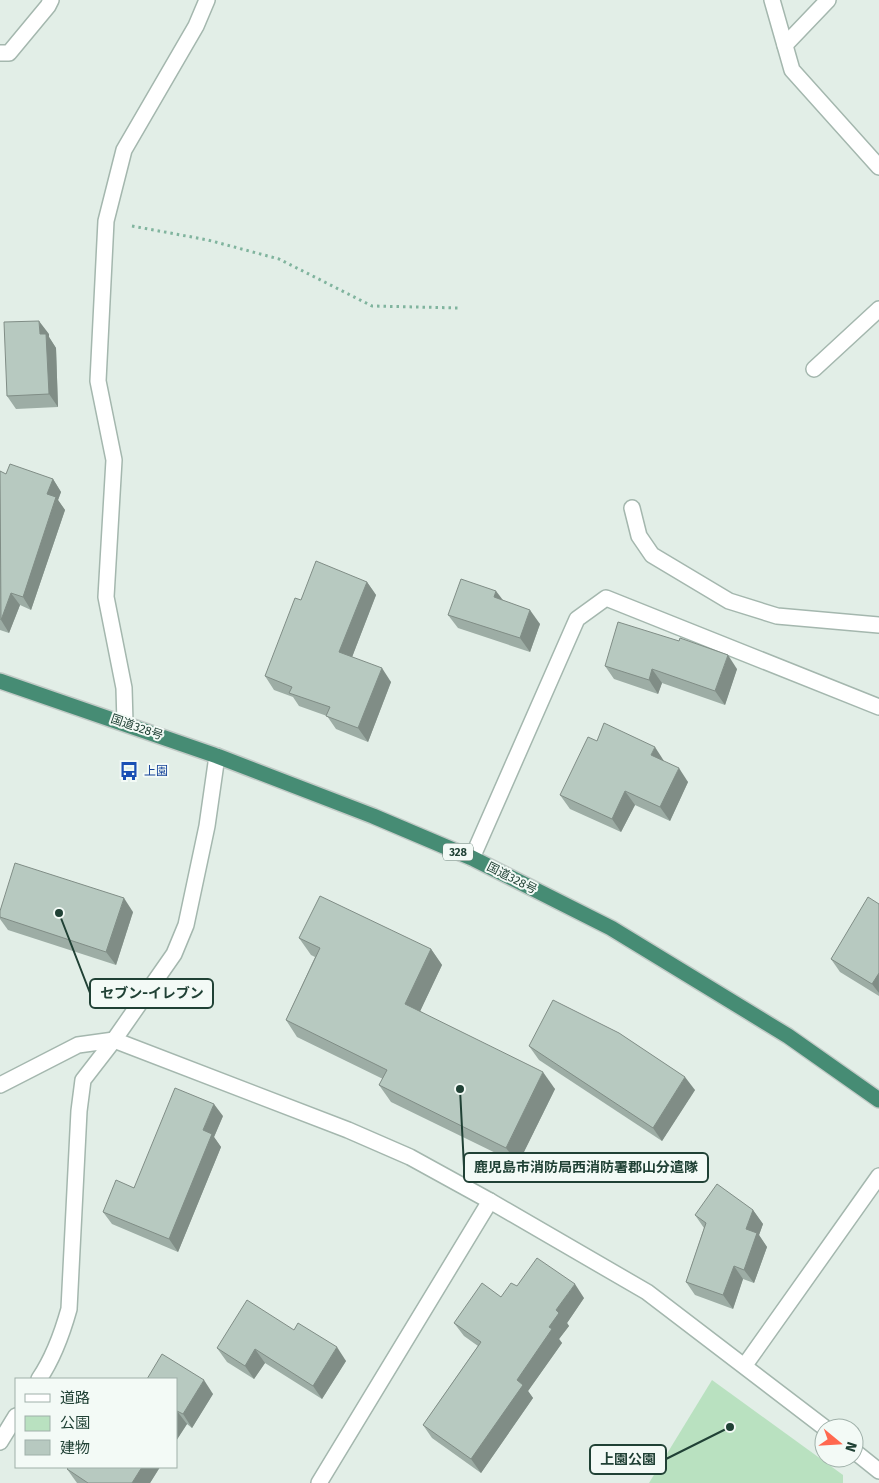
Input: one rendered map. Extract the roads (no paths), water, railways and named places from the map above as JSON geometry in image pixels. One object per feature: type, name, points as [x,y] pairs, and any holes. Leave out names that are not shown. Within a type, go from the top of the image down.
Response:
[{"type":"highway","name":"国道328号","points":[[0,681],[217,756],[373,816],[472,858],[612,928],[788,1036],[879,1100]]},
{"type":"street","points":[[0,53],[9,54],[51,0]]},
{"type":"street","points":[[125,723],[124,688],[106,597],[114,460],[98,381],[106,221],[124,150],[196,26],[207,0]]},
{"type":"street","points":[[773,0],[792,70],[879,167]]},
{"type":"street","points":[[785,45],[828,0]]},
{"type":"street","points":[[814,369],[879,309]]},
{"type":"street","points":[[632,508],[639,536],[652,555],[729,601],[777,616],[879,625]]},
{"type":"street","points":[[472,858],[577,619],[606,598],[879,705]]},
{"type":"street","points":[[41,1378],[61,1337],[69,1309],[79,1111],[83,1080],[114,1040],[174,954],[186,925],[207,826],[217,756]]},
{"type":"street","points":[[0,1086],[78,1045],[114,1040],[348,1130],[410,1157],[647,1292],[814,1419]]},
{"type":"street","points":[[745,1365],[879,1176]]},
{"type":"street","points":[[319,1483],[490,1201]]},
{"type":"street","points":[[0,1442],[15,1418]]},
{"type":"street","points":[[864,1459],[879,1471]]},
{"type":"place","name":"上園","points":[[129,771]]},
{"type":"place","name":"セブン-イレブン","points":[[59,913]]},
{"type":"place","name":"鹿児島市消防局西消防署郡山分遣隊","points":[[460,1089]]},
{"type":"place","name":"上園公園","points":[[730,1427]]}]
